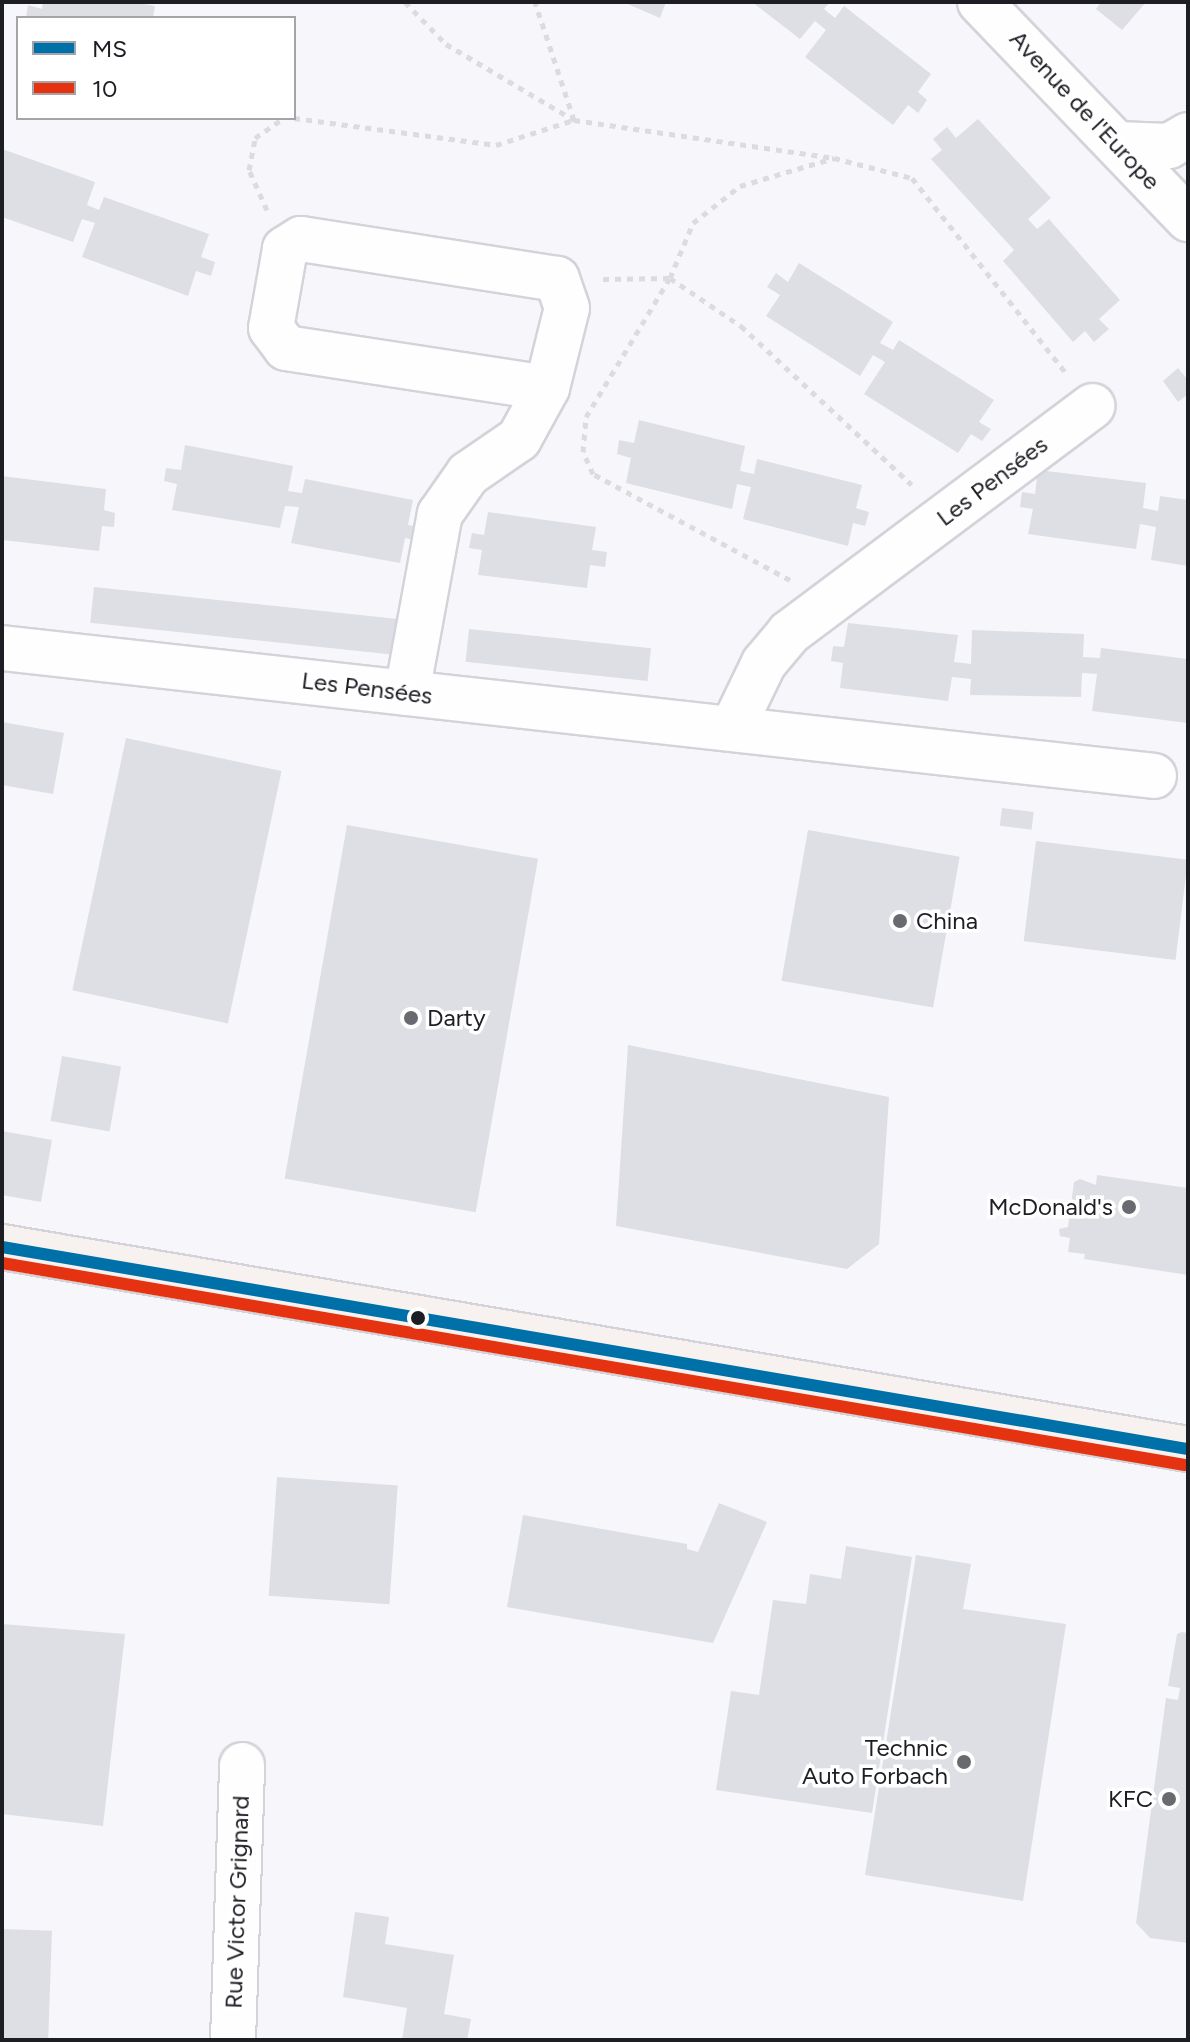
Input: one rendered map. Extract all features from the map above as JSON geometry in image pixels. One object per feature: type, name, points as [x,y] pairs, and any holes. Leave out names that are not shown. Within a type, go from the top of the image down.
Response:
[{"type":"main road","points":[[2,1247],[1188,1449]]},
{"type":"street","name":"Avenue de l'Europe","points":[[980,2],[1188,219]]},
{"type":"street","points":[[1117,144],[1169,146],[1188,135]]},
{"type":"street","points":[[407,693],[440,514],[468,474],[519,439],[547,388],[567,308],[557,279],[301,239],[285,249],[271,328],[286,348],[547,388]]},
{"type":"street","name":"Les Pensées","points":[[733,727],[764,663],[789,633],[1092,406]]},
{"type":"street","name":"Les Pensées","points":[[2,648],[1154,776]]},
{"type":"street","name":"Rue Victor Grignard","points":[[233,2040],[242,1765]]},
{"type":"path","points":[[405,2],[446,44],[574,120],[834,158],[912,178],[1092,406]]},
{"type":"path","points":[[535,2],[574,120]]},
{"type":"path","points":[[296,118],[496,145],[574,120]]},
{"type":"path","points":[[281,120],[255,138],[249,170],[285,249]]},
{"type":"path","points":[[831,601],[593,474],[583,452],[586,417],[670,278],[693,223],[740,186],[834,158]]},
{"type":"path","points":[[557,279],[670,278],[741,326],[945,516]]},
{"type":"building","points":[[43,2],[133,2],[155,6],[153,16],[26,16],[28,5],[42,9]]},
{"type":"building","points":[[623,2],[666,2],[660,18]]},
{"type":"building","points":[[752,2],[830,2],[824,9],[835,18],[844,6],[931,74],[918,92],[927,100],[918,113],[908,105],[893,125],[805,57],[826,30],[815,21],[800,39]]},
{"type":"building","points":[[1101,2],[1146,2],[1122,30],[1096,9]]},
{"type":"building","points":[[978,119],[1051,198],[1028,219],[1037,229],[1049,219],[1120,300],[1099,319],[1109,329],[1094,342],[1085,331],[1073,342],[1003,261],[1014,250],[931,159],[942,150],[933,139],[947,127],[956,138]]},
{"type":"building","points":[[2,149],[95,182],[87,205],[99,210],[104,197],[209,234],[201,257],[215,262],[211,276],[196,271],[188,296],[82,257],[95,223],[82,219],[73,242],[2,217]]},
{"type":"building","points":[[799,263],[893,322],[880,343],[893,350],[899,340],[994,400],[979,422],[991,429],[982,441],[971,434],[958,453],[864,394],[885,362],[873,355],[860,376],[766,316],[780,295],[767,287],[776,273],[788,282]]},
{"type":"building","points":[[1178,368],[1188,380],[1188,394],[1178,402],[1163,381]]},
{"type":"building","points":[[639,420],[745,446],[740,471],[754,474],[757,459],[862,485],[856,508],[869,512],[865,526],[853,523],[848,546],[743,519],[751,487],[737,484],[732,509],[626,483],[631,458],[617,454],[619,440],[634,443]]},
{"type":"building","points":[[185,445],[293,466],[288,491],[302,493],[305,479],[413,500],[408,525],[421,527],[418,541],[405,538],[400,563],[291,543],[299,507],[285,506],[280,528],[172,510],[177,484],[164,481],[166,468],[181,470]]},
{"type":"building","points":[[1038,470],[1146,483],[1143,508],[1158,511],[1160,496],[1188,500],[1188,566],[1151,560],[1156,527],[1140,524],[1136,549],[1028,534],[1033,509],[1020,507],[1022,492],[1035,494]]},
{"type":"building","points":[[2,476],[106,489],[104,510],[115,513],[114,527],[102,526],[99,551],[2,540]]},
{"type":"building","points":[[488,512],[596,527],[592,550],[607,552],[605,567],[590,565],[587,588],[478,575],[482,550],[469,548],[472,533],[484,535]]},
{"type":"building","points":[[94,587],[400,619],[397,655],[90,623]]},
{"type":"building","points":[[848,623],[958,635],[954,662],[971,664],[972,630],[1084,634],[1083,657],[1100,658],[1101,648],[1188,659],[1188,723],[1092,711],[1097,674],[1082,673],[1081,697],[970,695],[971,679],[952,677],[948,701],[840,688],[843,663],[831,661],[833,646],[844,647]]},
{"type":"building","points":[[469,629],[651,648],[648,681],[466,662]]},
{"type":"building","points":[[2,722],[64,733],[53,794],[2,785]]},
{"type":"building","points":[[126,738],[282,771],[228,1023],[72,990]]},
{"type":"building","points":[[1002,808],[1034,812],[1032,830],[1000,826]]},
{"type":"building","name":"Darty","points":[[347,825],[538,859],[476,1212],[285,1179]]},
{"type":"building","points":[[808,830],[960,857],[933,1007],[781,981]]},
{"type":"building","points":[[1036,841],[1188,860],[1176,960],[1024,941]]},
{"type":"building","points":[[628,1045],[889,1097],[879,1244],[847,1269],[616,1226]]},
{"type":"building","points":[[62,1056],[121,1066],[110,1131],[51,1121]]},
{"type":"building","points":[[2,1131],[52,1140],[41,1202],[2,1195]]},
{"type":"building","name":"McDonald's","points":[[1097,1175],[1188,1188],[1188,1275],[1084,1259],[1085,1254],[1068,1252],[1070,1238],[1060,1236],[1059,1229],[1068,1227],[1074,1182],[1080,1179],[1096,1185]]},
{"type":"building","points":[[277,1477],[398,1485],[389,1604],[269,1596]]},
{"type":"building","points":[[719,1503],[767,1522],[713,1643],[507,1607],[523,1515],[687,1544],[687,1549],[698,1552]]},
{"type":"building","points":[[846,1546],[912,1557],[872,1813],[716,1790],[731,1691],[759,1695],[773,1600],[806,1604],[810,1574],[841,1579]]},
{"type":"building","name":"Technic Auto Forbach","points":[[916,1555],[971,1564],[963,1609],[1066,1624],[1023,1901],[865,1875]]},
{"type":"building","points":[[2,1624],[125,1634],[103,1826],[2,1814]]},
{"type":"building","name":"KFC","points":[[1188,1633],[1188,1943],[1150,1938],[1136,1923],[1166,1698],[1178,1700],[1180,1688],[1168,1686],[1177,1634]]},
{"type":"building","points":[[355,1912],[389,1917],[385,1944],[454,1955],[444,2014],[471,2019],[467,2040],[402,2040],[407,2008],[343,1997]]},
{"type":"building","points":[[2,1929],[52,1931],[48,2040],[2,2040]]},
{"type":"transit line","name":"MS","points":[[2,1247],[1188,1449]]},
{"type":"transit line","name":"10","points":[[2,1263],[1185,1465]]},
{"type":"place","name":"China","points":[[900,921]]},
{"type":"place","name":"Darty","points":[[411,1018]]},
{"type":"place","name":"McDonald's","points":[[1129,1207]]},
{"type":"place","name":"Technic Auto Forbach","points":[[964,1762]]},
{"type":"place","name":"KFC","points":[[1169,1799]]}]
